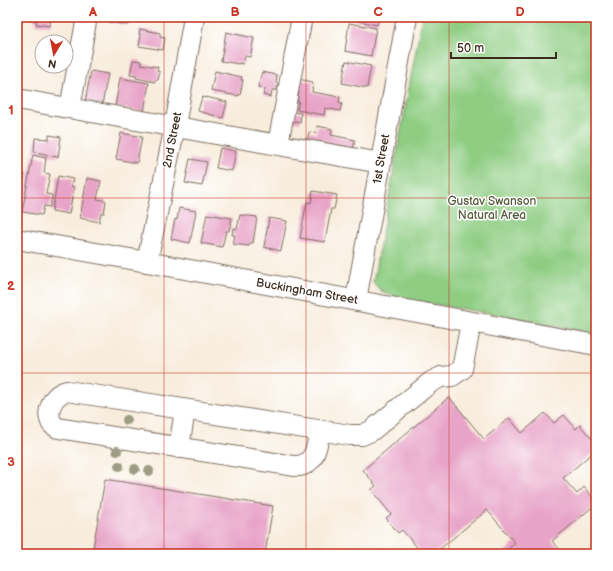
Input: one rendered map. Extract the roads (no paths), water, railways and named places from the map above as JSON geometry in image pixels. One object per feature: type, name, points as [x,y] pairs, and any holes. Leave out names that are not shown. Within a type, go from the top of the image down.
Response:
[{"type":"street","points":[[70,108],[87,17]]},
{"type":"street","name":"2nd Street","points":[[147,262],[175,126],[194,17]]},
{"type":"street","points":[[278,144],[302,17]]},
{"type":"street","name":"1st Street","points":[[356,300],[407,17]]},
{"type":"street","points":[[17,99],[380,163]]},
{"type":"street","name":"Buckingham Street","points":[[17,239],[596,345]]},
{"type":"street","points":[[320,430],[315,455],[307,463],[300,466],[58,428],[49,420],[50,410],[55,397],[66,391],[362,436],[372,431],[431,382],[452,376],[462,369],[472,322]]},
{"type":"street","points":[[179,448],[185,410]]},
{"type":"park label","name":"Gustav Swanson Natural Area","points":[[492,208]]}]
